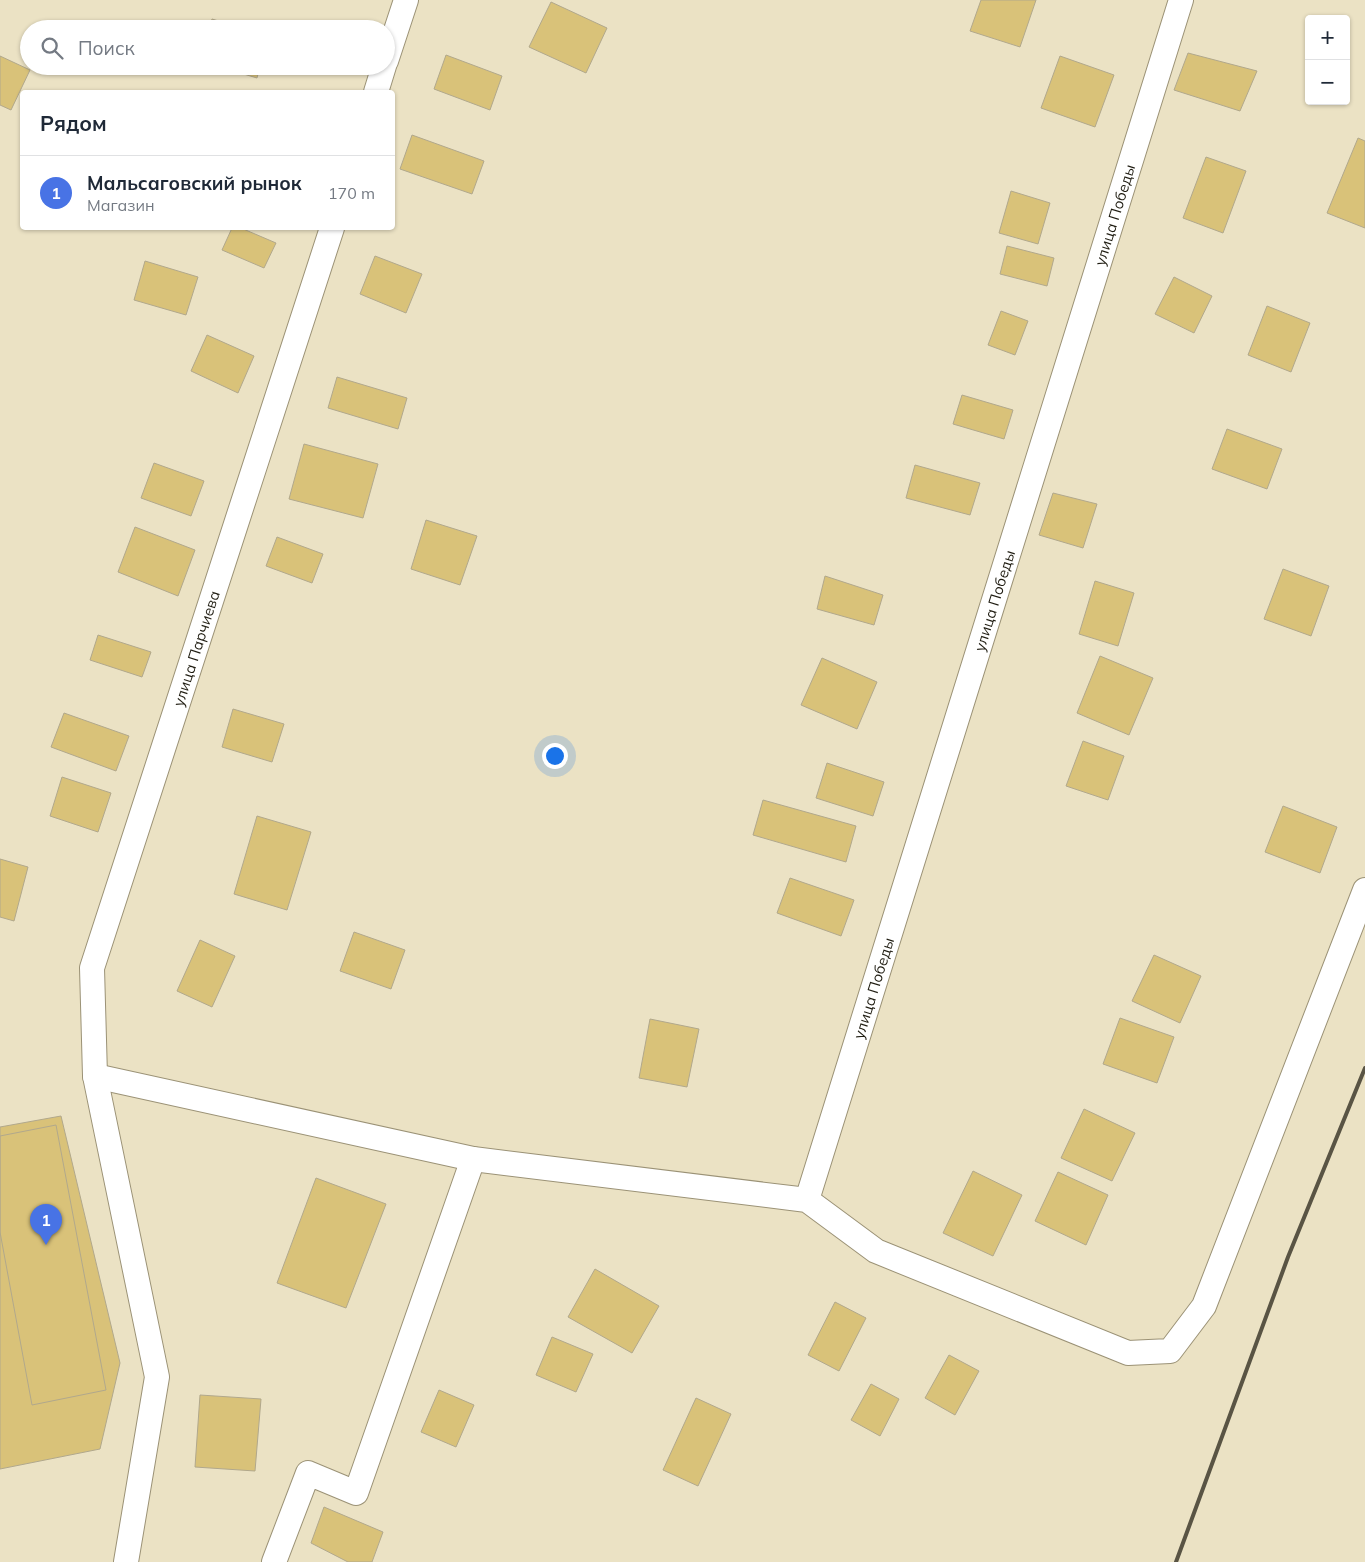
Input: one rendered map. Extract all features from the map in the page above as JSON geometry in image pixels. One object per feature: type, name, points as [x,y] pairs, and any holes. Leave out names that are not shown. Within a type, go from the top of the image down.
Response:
[{"type":"street","points":[[395,34],[406,0]]},
{"type":"street","name":"улица Победы","points":[[807,1200],[1181,0]]},
{"type":"street","points":[[377,90],[381,75]]},
{"type":"street","name":"улица Парчиева","points":[[126,1562],[157,1377],[95,1076],[92,968],[331,230]]},
{"type":"street","points":[[95,1076],[473,1160],[807,1200],[876,1251],[1128,1353],[1170,1351],[1204,1306],[1365,890]]},
{"type":"street","points":[[274,1562],[308,1473],[356,1493],[473,1160]]},
{"type":"building","points":[[981,0],[1036,0],[1020,47],[970,31]]},
{"type":"building","points":[[551,2],[607,28],[586,73],[529,47]]},
{"type":"building","points":[[1188,53],[1257,71],[1240,111],[1174,90]]},
{"type":"building","points":[[446,55],[502,76],[490,110],[434,89]]},
{"type":"building","points":[[0,56],[20,65],[20,75],[28,75],[11,110],[0,105]]},
{"type":"building","points":[[1060,56],[1114,75],[1095,127],[1041,108]]},
{"type":"building","points":[[247,75],[258,75],[257,78]]},
{"type":"building","points":[[412,135],[484,161],[472,194],[400,169]]},
{"type":"building","points":[[1358,138],[1365,141],[1365,228],[1327,213]]},
{"type":"building","points":[[1206,157],[1246,171],[1223,233],[1183,218]]},
{"type":"building","points":[[1011,191],[1050,203],[1038,244],[999,233]]},
{"type":"building","points":[[231,230],[246,230],[276,243],[264,268],[222,250]]},
{"type":"building","points":[[1007,246],[1054,258],[1047,286],[1000,274]]},
{"type":"building","points":[[375,256],[422,274],[406,313],[360,294]]},
{"type":"building","points":[[145,261],[198,277],[186,315],[134,300]]},
{"type":"building","points":[[1174,277],[1212,296],[1194,333],[1155,314]]},
{"type":"building","points":[[1267,306],[1310,323],[1291,372],[1248,355]]},
{"type":"building","points":[[1001,311],[1028,321],[1015,355],[988,345]]},
{"type":"building","points":[[207,335],[254,356],[238,393],[191,371]]},
{"type":"building","points":[[337,377],[407,398],[398,429],[328,408]]},
{"type":"building","points":[[962,395],[1013,410],[1004,439],[953,424]]},
{"type":"building","points":[[1227,429],[1282,449],[1267,489],[1212,469]]},
{"type":"building","points":[[304,444],[378,464],[363,518],[289,499]]},
{"type":"building","points":[[154,463],[204,481],[191,516],[141,498]]},
{"type":"building","points":[[915,465],[980,483],[970,515],[906,498]]},
{"type":"building","points":[[1053,493],[1097,504],[1083,548],[1039,535]]},
{"type":"building","points":[[426,520],[477,536],[460,585],[411,569]]},
{"type":"building","points":[[135,527],[195,550],[178,596],[118,572]]},
{"type":"building","points":[[277,537],[323,554],[312,583],[266,566]]},
{"type":"building","points":[[1283,569],[1329,586],[1311,636],[1264,619]]},
{"type":"building","points":[[825,576],[883,595],[874,625],[817,609]]},
{"type":"building","points":[[1095,581],[1134,593],[1118,646],[1079,634]]},
{"type":"building","points":[[98,635],[151,652],[142,677],[90,660]]},
{"type":"building","points":[[1100,656],[1153,678],[1129,735],[1077,713]]},
{"type":"building","points":[[822,658],[877,682],[857,729],[801,705]]},
{"type":"building","points":[[233,709],[284,724],[272,762],[222,747]]},
{"type":"building","points":[[64,713],[129,736],[116,771],[51,747]]},
{"type":"building","points":[[1083,741],[1124,756],[1108,800],[1066,786]]},
{"type":"building","points":[[827,763],[884,782],[873,816],[816,798]]},
{"type":"building","points":[[62,777],[111,793],[98,832],[50,816]]},
{"type":"building","points":[[763,800],[856,826],[846,862],[753,835]]},
{"type":"building","points":[[1283,806],[1337,827],[1320,873],[1265,852]]},
{"type":"building","points":[[257,816],[311,832],[287,910],[234,894]]},
{"type":"building","points":[[0,859],[28,867],[14,921],[0,917]]},
{"type":"building","points":[[790,878],[854,900],[841,936],[777,913]]},
{"type":"building","points":[[354,932],[405,950],[391,989],[340,971]]},
{"type":"building","points":[[200,940],[235,956],[212,1007],[177,991]]},
{"type":"building","points":[[1154,955],[1201,976],[1180,1023],[1132,1001]]},
{"type":"building","points":[[1120,1018],[1174,1037],[1157,1083],[1103,1064]]},
{"type":"building","points":[[650,1019],[699,1029],[687,1087],[639,1078]]},
{"type":"building","points":[[1084,1109],[1135,1133],[1112,1181],[1061,1158]]},
{"type":"building","points":[[61,1116],[120,1363],[100,1449],[0,1469],[0,1127]]},
{"type":"building","points":[[56,1125],[106,1390],[32,1405],[0,1232],[0,1136]]},
{"type":"building","points":[[973,1171],[1022,1195],[993,1256],[943,1233]]},
{"type":"building","points":[[1058,1172],[1108,1195],[1086,1245],[1035,1221]]},
{"type":"building","points":[[316,1178],[386,1204],[346,1308],[277,1283]]},
{"type":"building","points":[[595,1269],[659,1306],[632,1353],[568,1317]]},
{"type":"building","points":[[835,1302],[866,1318],[839,1371],[808,1355]]},
{"type":"building","points":[[552,1337],[593,1354],[576,1392],[536,1375]]},
{"type":"building","points":[[949,1355],[979,1371],[955,1415],[925,1398]]},
{"type":"building","points":[[871,1384],[899,1399],[880,1436],[851,1420]]},
{"type":"building","points":[[439,1390],[474,1405],[456,1447],[421,1432]]},
{"type":"building","points":[[200,1395],[261,1399],[255,1471],[195,1467]]},
{"type":"building","points":[[696,1398],[731,1414],[698,1486],[663,1470]]},
{"type":"building","points":[[324,1507],[383,1532],[372,1562],[348,1562],[311,1543]]},
{"type":"railway","points":[[1176,1562],[1288,1257],[1365,1068]]},
{"type":"place","name":"Мальсаговский рынок","points":[[46,1245]]}]
